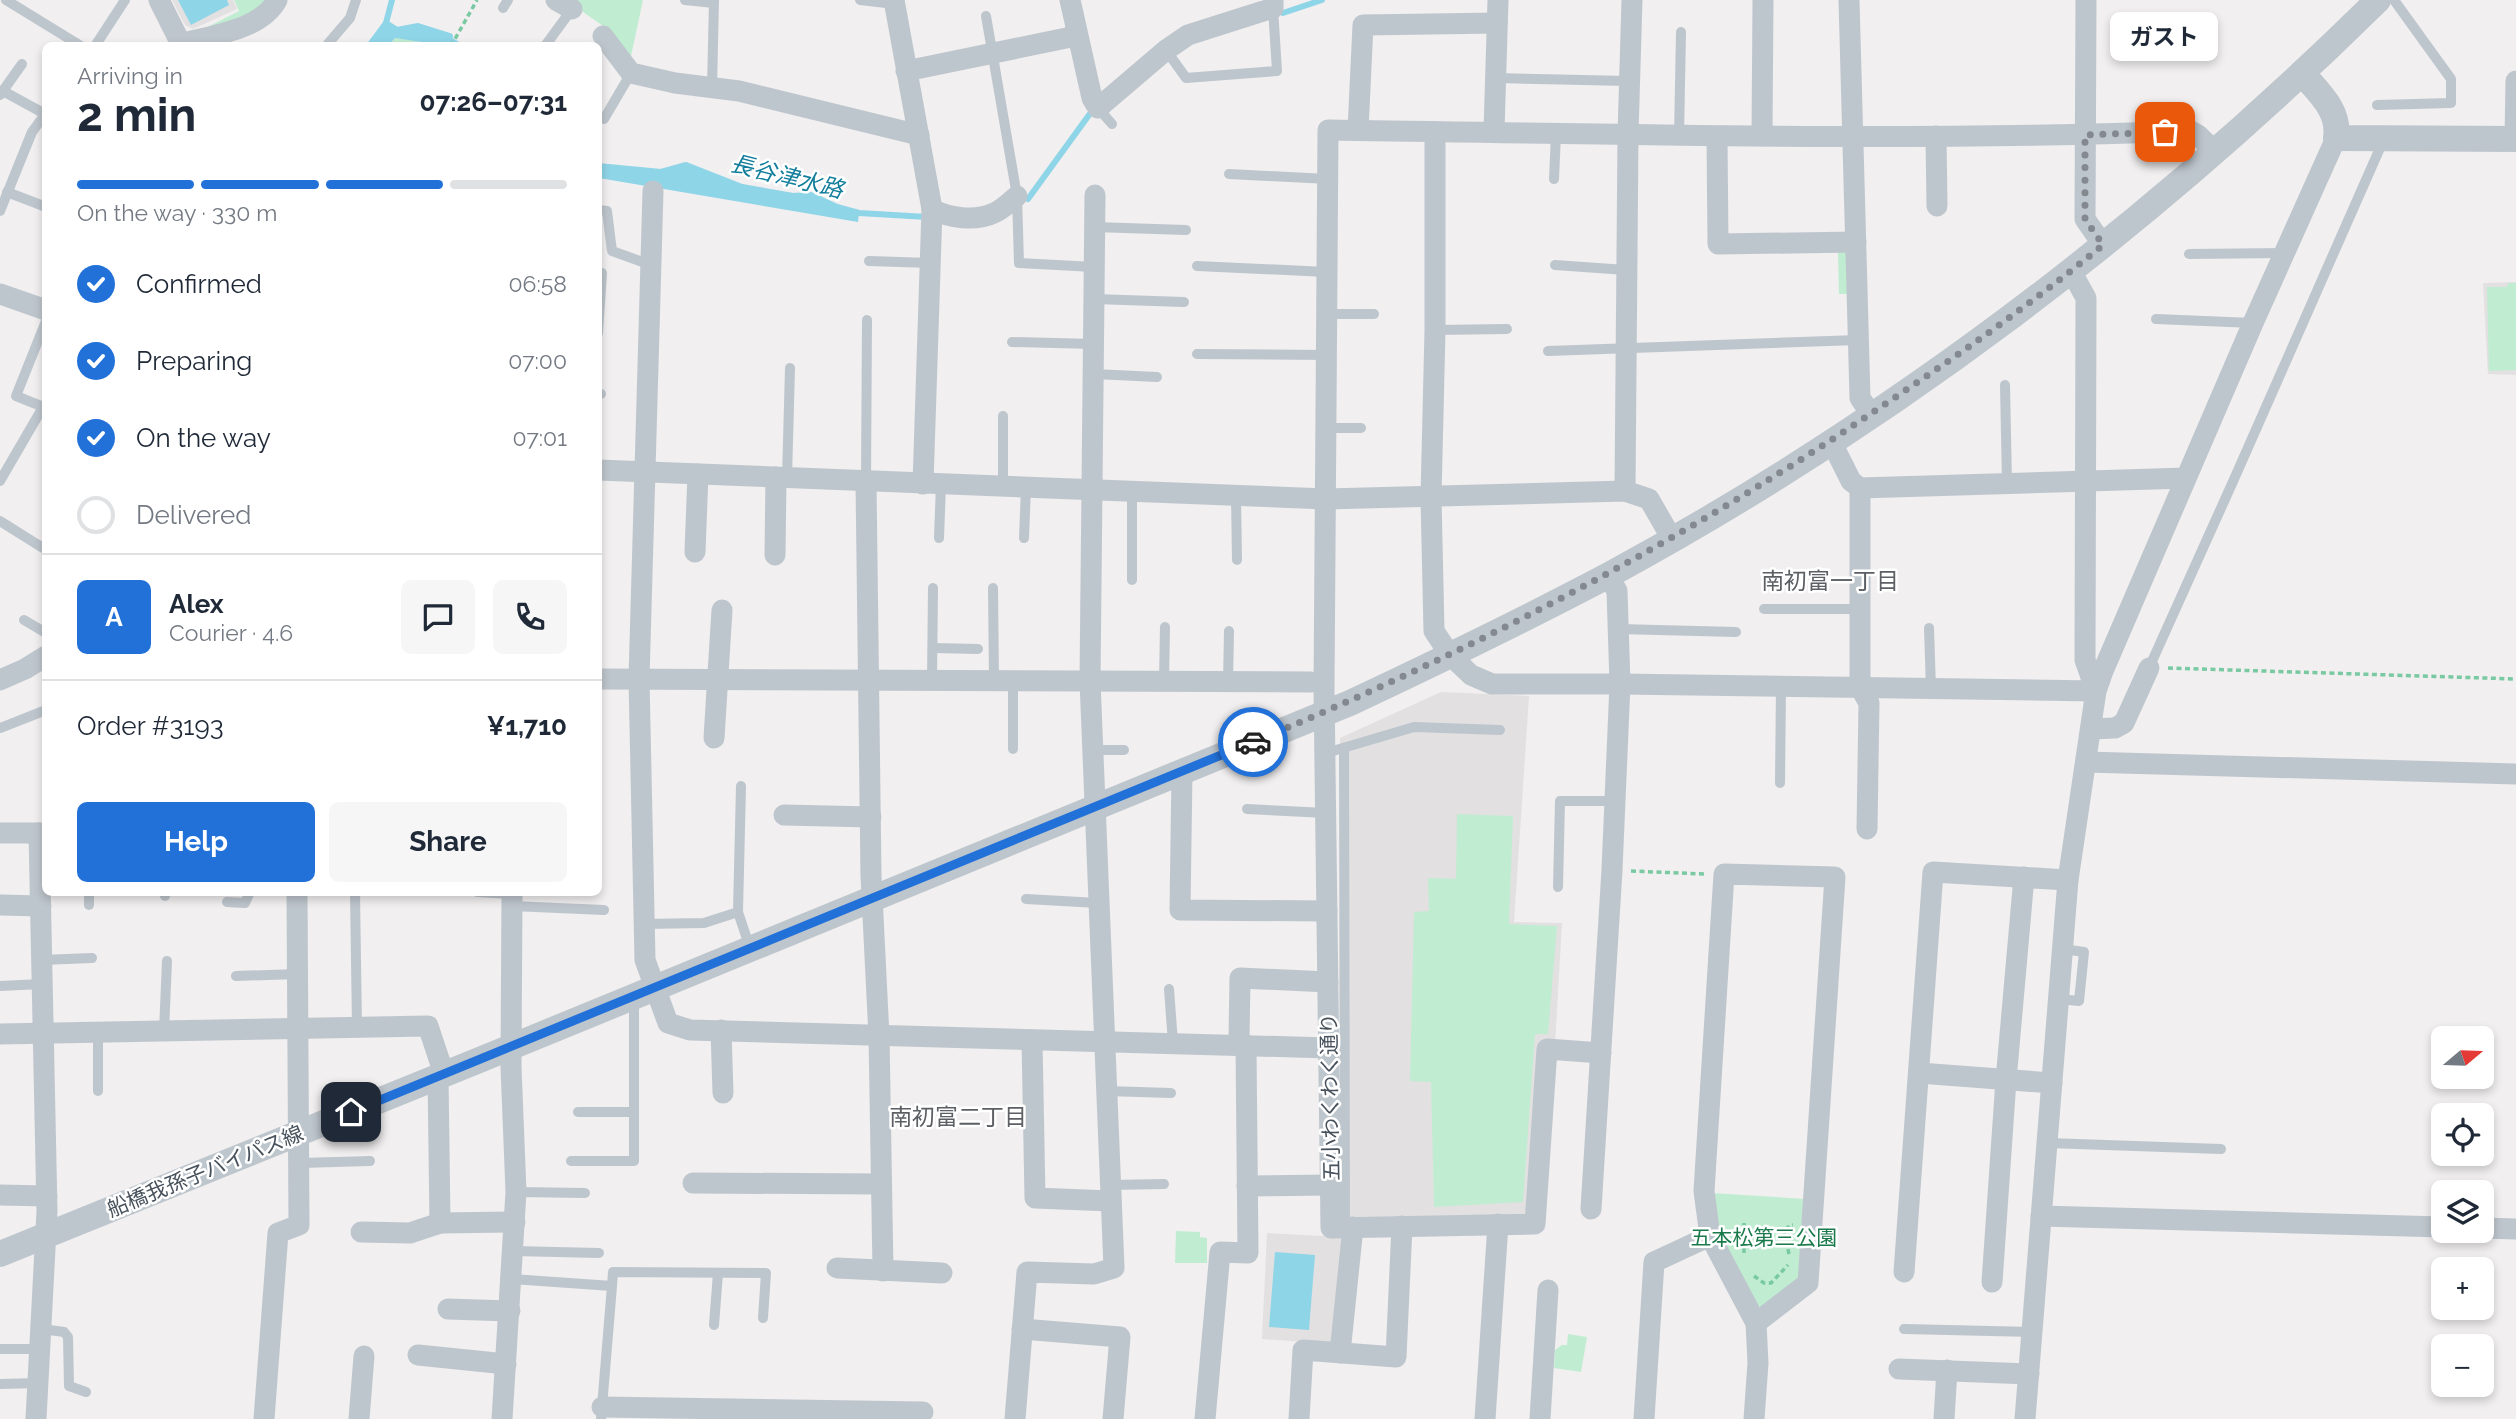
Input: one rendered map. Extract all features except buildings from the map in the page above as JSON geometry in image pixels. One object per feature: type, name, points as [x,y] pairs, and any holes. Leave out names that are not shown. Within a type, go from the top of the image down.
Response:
[{"type":"street","points":[[159,0],[180,42]]},
{"type":"street","points":[[192,42],[253,23],[273,8],[277,0]]},
{"type":"street","points":[[1070,0],[1092,98],[1105,116],[1166,50],[1188,35],[1273,4]]},
{"type":"street","points":[[1494,131],[1498,0]]},
{"type":"street","points":[[1625,491],[1626,270],[1632,0]]},
{"type":"street","points":[[1762,136],[1763,0]]},
{"type":"street","points":[[1849,0],[1860,397],[1871,415]]},
{"type":"street","points":[[2086,0],[2085,219],[2103,245]]},
{"type":"street","name":"船橋我孫子バイパス線","points":[[0,1254],[1325,713],[1450,656],[1608,575],[1754,491],[1972,345],[2071,271],[2215,152],[2378,0]]},
{"type":"street","points":[[895,2],[932,209],[932,484]]},
{"type":"street","points":[[1497,23],[1363,25],[1358,130],[1717,137],[2085,135],[2191,131],[2215,152]]},
{"type":"street","points":[[603,36],[631,73],[739,91],[919,135]]},
{"type":"street","points":[[906,71],[1076,36]]},
{"type":"street","points":[[2025,1419],[2068,880],[2096,691],[2253,323],[2336,138],[2338,125],[2333,111],[2302,73]]},
{"type":"street","points":[[2336,138],[2516,139],[2516,81]]},
{"type":"street","name":"五小わくわく通り","points":[[1349,1227],[1331,1228],[1326,813],[1335,751],[1325,713],[1326,314],[1328,130],[1358,130]]},
{"type":"street","points":[[1435,132],[1435,330],[1431,497],[1434,631],[1450,656],[1471,676],[1492,684],[2096,691]]},
{"type":"street","points":[[1936,136],[1937,206]]},
{"type":"street","points":[[1717,137],[1718,244],[1856,242]]},
{"type":"street","points":[[653,191],[639,679],[644,993],[668,1023],[690,1030],[1329,1048]]},
{"type":"street","points":[[1015,1419],[1027,1272],[1094,1274],[1114,1268],[1090,681],[1095,195]]},
{"type":"street","points":[[932,209],[947,217],[975,217],[993,214],[1017,196]]},
{"type":"street","points":[[2071,271],[2087,298],[2085,660],[2096,691]]},
{"type":"street","points":[[0,294],[42,309]]},
{"type":"street","points":[[1831,441],[1851,481],[1860,488],[2186,478]]},
{"type":"street","points":[[602,470],[1326,499],[1625,491],[1649,499],[1672,539]]},
{"type":"street","points":[[695,552],[698,474]]},
{"type":"street","points":[[775,555],[782,478]]},
{"type":"street","points":[[866,482],[871,817],[879,1035],[883,1271]]},
{"type":"street","points":[[1860,488],[1860,687],[1869,702],[1867,829]]},
{"type":"street","points":[[1591,1209],[1612,870],[1620,684],[1617,591],[1608,575]]},
{"type":"street","points":[[714,738],[722,610]]},
{"type":"street","points":[[0,680],[42,658]]},
{"type":"street","points":[[2091,729],[2115,728],[2123,723],[2149,668]]},
{"type":"street","points":[[602,678],[1311,682]]},
{"type":"street","points":[[2087,762],[2516,774]]},
{"type":"street","points":[[1182,772],[1181,910],[1327,911]]},
{"type":"street","points":[[784,816],[871,817]]},
{"type":"street","points":[[0,834],[42,833],[47,1235],[36,1419]]},
{"type":"street","points":[[1904,1272],[1933,872],[2068,880]]},
{"type":"street","points":[[1754,1419],[1758,1363],[1756,1323],[1710,1236],[1704,1191],[1724,874],[1835,877],[1808,1283],[1756,1323]]},
{"type":"street","points":[[1992,1282],[2024,877]]},
{"type":"street","points":[[264,1419],[278,1233],[299,1225],[301,1163],[297,896]]},
{"type":"street","points":[[502,1419],[516,1192],[511,1047],[512,898]]},
{"type":"street","points":[[0,905],[41,906]]},
{"type":"street","points":[[1205,1419],[1220,1252],[1248,1253],[1246,1046],[1239,1039],[1240,978],[1328,982]]},
{"type":"street","points":[[0,1034],[428,1026],[441,1075],[440,1223]]},
{"type":"street","points":[[721,1030],[723,1093]]},
{"type":"street","points":[[1032,1040],[1035,1198],[1111,1193]]},
{"type":"street","points":[[1340,1353],[1349,1227],[1535,1224],[1547,1049],[1601,1053]]},
{"type":"street","points":[[1919,1073],[2052,1083]]},
{"type":"street","points":[[693,1183],[881,1184]]},
{"type":"street","points":[[1247,1186],[1331,1185]]},
{"type":"street","points":[[0,1195],[47,1196]]},
{"type":"street","points":[[2041,1216],[2431,1227]]},
{"type":"street","points":[[361,1232],[410,1233],[440,1223],[514,1222]]},
{"type":"street","points":[[1485,1419],[1498,1224]]},
{"type":"street","points":[[1299,1419],[1303,1350],[1396,1357],[1402,1226]]},
{"type":"street","points":[[2494,1228],[2516,1229]]},
{"type":"street","points":[[1644,1419],[1654,1262],[1710,1236]]},
{"type":"street","points":[[837,1268],[942,1273]]},
{"type":"street","points":[[1540,1419],[1548,1290]]},
{"type":"street","points":[[448,1309],[510,1311]]},
{"type":"street","points":[[1023,1329],[1119,1337],[1113,1419]]},
{"type":"street","points":[[418,1355],[506,1364]]},
{"type":"street","points":[[359,1419],[364,1356]]},
{"type":"street","points":[[1899,1369],[2029,1374]]},
{"type":"street","points":[[1944,1419],[1947,1370]]},
{"type":"street","points":[[602,1413],[923,1412]]},
{"type":"lane","points":[[6,0],[74,42]]},
{"type":"lane","points":[[98,42],[125,0]]},
{"type":"lane","points":[[330,42],[350,18],[356,0]]},
{"type":"lane","points":[[685,0],[714,1],[712,88]]},
{"type":"lane","points":[[860,0],[895,2]]},
{"type":"lane","points":[[2377,105],[2451,103],[2451,79],[2395,0]]},
{"type":"lane","points":[[547,42],[564,4]]},
{"type":"lane","points":[[1166,50],[1186,78],[1277,71],[1273,4]]},
{"type":"lane","points":[[986,16],[1017,196],[1019,263],[1094,267]]},
{"type":"lane","points":[[1679,136],[1681,32]]},
{"type":"lane","points":[[22,64],[2,93],[42,113]]},
{"type":"lane","points":[[604,119],[631,73]]},
{"type":"lane","points":[[1496,78],[1629,81]]},
{"type":"lane","points":[[0,211],[5,188],[32,132],[42,118]]},
{"type":"lane","points":[[1554,179],[1556,134]]},
{"type":"lane","points":[[2149,668],[2385,137]]},
{"type":"lane","points":[[1229,174],[1328,179]]},
{"type":"lane","points":[[5,188],[42,206]]},
{"type":"lane","points":[[602,211],[607,211],[612,251],[651,265]]},
{"type":"lane","points":[[1094,227],[1186,230]]},
{"type":"lane","points":[[2189,254],[2284,253]]},
{"type":"lane","points":[[869,261],[930,263]]},
{"type":"lane","points":[[1555,265],[1626,270]]},
{"type":"lane","points":[[1197,266],[1327,272]]},
{"type":"lane","points":[[1094,299],[1184,302]]},
{"type":"lane","points":[[1326,314],[1374,313]]},
{"type":"lane","points":[[2156,319],[2253,323]]},
{"type":"lane","points":[[866,482],[867,320]]},
{"type":"lane","points":[[1435,330],[1507,329]]},
{"type":"lane","points":[[42,331],[16,396],[42,407]]},
{"type":"lane","points":[[1548,351],[1858,340]]},
{"type":"lane","points":[[1013,342],[1094,344]]},
{"type":"lane","points":[[1197,354],[1326,355]]},
{"type":"lane","points":[[782,478],[790,368]]},
{"type":"lane","points":[[1094,374],[1157,377]]},
{"type":"lane","points":[[2005,385],[2007,484]]},
{"type":"lane","points":[[0,481],[42,411]]},
{"type":"lane","points":[[1003,416],[1003,486]]},
{"type":"lane","points":[[1326,428],[1361,428]]},
{"type":"lane","points":[[932,484],[939,538]]},
{"type":"lane","points":[[1024,538],[1026,487]]},
{"type":"lane","points":[[1132,491],[1132,580]]},
{"type":"lane","points":[[1236,496],[1237,560]]},
{"type":"lane","points":[[0,521],[42,547]]},
{"type":"lane","points":[[932,680],[933,588]]},
{"type":"lane","points":[[993,588],[1013,749]]},
{"type":"lane","points":[[1764,609],[1860,609]]},
{"type":"lane","points":[[24,620],[42,631]]},
{"type":"lane","points":[[1164,681],[1165,627]]},
{"type":"lane","points":[[1929,628],[1931,689]]},
{"type":"lane","points":[[1619,629],[1735,632]]},
{"type":"lane","points":[[1228,682],[1229,631]]},
{"type":"lane","points":[[933,648],[978,649]]},
{"type":"lane","points":[[1780,783],[1782,686]]},
{"type":"lane","points":[[0,729],[42,712]]},
{"type":"lane","points":[[1349,1227],[1335,751],[1414,727],[1500,730]]},
{"type":"lane","points":[[1093,750],[1124,750]]},
{"type":"lane","points":[[741,786],[738,912],[750,948]]},
{"type":"lane","points":[[1558,887],[1560,801],[1615,801]]},
{"type":"lane","points":[[1247,809],[1326,813]]},
{"type":"lane","points":[[89,896],[89,905]]},
{"type":"lane","points":[[227,902],[245,903],[248,896]]},
{"type":"lane","points":[[355,896],[357,1028]]},
{"type":"lane","points":[[512,898],[604,910]]},
{"type":"lane","points":[[1026,899],[1098,903]]},
{"type":"lane","points":[[644,924],[704,923],[738,912]]},
{"type":"lane","points":[[42,960],[92,958]]},
{"type":"lane","points":[[164,1031],[167,961]]},
{"type":"lane","points":[[236,976],[299,974]]},
{"type":"lane","points":[[0,986],[42,984]]},
{"type":"lane","points":[[1169,989],[1172,1044]]},
{"type":"lane","points":[[571,1161],[634,1161],[634,1112],[644,993]]},
{"type":"lane","points":[[97,1032],[98,1091]]},
{"type":"lane","points":[[1106,1091],[1171,1093]]},
{"type":"lane","points":[[578,1112],[634,1112]]},
{"type":"lane","points":[[2048,1143],[2221,1149]]},
{"type":"lane","points":[[301,1163],[370,1161]]},
{"type":"lane","points":[[1111,1193],[1164,1184]]},
{"type":"lane","points":[[516,1192],[585,1193]]},
{"type":"lane","points":[[513,1251],[599,1253]]},
{"type":"lane","points":[[602,1413],[613,1272],[766,1273],[763,1318]]},
{"type":"lane","points":[[714,1325],[718,1273]]},
{"type":"lane","points":[[512,1279],[612,1286]]},
{"type":"lane","points":[[1904,1329],[2033,1332]]},
{"type":"lane","points":[[0,1349],[64,1332],[68,1337],[69,1386],[86,1392]]},
{"type":"lane","points":[[0,1384],[38,1383]]},
{"type":"path","points":[[453,42],[477,0]]},
{"type":"path","points":[[2149,668],[2516,680]]},
{"type":"path","points":[[1612,870],[1724,874]]},
{"type":"path","points":[[1744,1223],[1746,1261]]},
{"type":"path","points":[[1748,1267],[1753,1275],[1764,1283],[1771,1283],[1788,1266],[1789,1256],[1784,1232],[1790,1225],[1812,1227]]},
{"type":"shaded area","points":[[172,0],[233,0],[237,9],[193,29],[185,25]]},
{"type":"shaded area","points":[[2516,282],[2516,375],[2488,374],[2483,283]]},
{"type":"shaded area","points":[[1441,692],[1529,696],[1514,922],[1562,923],[1555,1044],[1531,1213],[1525,1217],[1340,1222],[1340,738]]},
{"type":"shaded area","points":[[1267,1233],[1342,1237],[1336,1344],[1262,1339]]},
{"type":"green space","points":[[234,0],[269,0],[249,17],[192,35],[239,11]]},
{"type":"green space","points":[[566,0],[643,0],[631,56],[606,28]]},
{"type":"green space","points":[[395,38],[424,42],[392,42]]},
{"type":"green space","points":[[1838,251],[1844,251],[1850,256],[1850,294],[1839,294]]},
{"type":"green space","points":[[2508,283],[2516,283],[2516,370],[2489,371],[2487,287],[2507,287]]},
{"type":"green space","points":[[1457,814],[1513,816],[1509,924],[1557,926],[1548,1034],[1535,1034],[1523,1202],[1434,1207],[1431,1082],[1410,1081],[1414,912],[1429,911],[1428,878],[1456,879]]},
{"type":"green space","name":"五本松第三公園","points":[[1712,1193],[1806,1199],[1803,1271],[1795,1284],[1761,1307],[1757,1305],[1720,1234]]},
{"type":"green space","points":[[1176,1231],[1200,1232],[1200,1237],[1207,1238],[1207,1263],[1175,1263]]},
{"type":"green space","points":[[1568,1334],[1587,1337],[1581,1372],[1554,1368],[1555,1350],[1567,1345]]},
{"type":"water","points":[[178,0],[227,0],[229,5],[191,25]]},
{"type":"water","points":[[386,23],[398,28],[429,28],[459,42],[421,42],[395,38],[392,42],[371,42]]},
{"type":"water","points":[[686,165],[742,187],[793,196],[811,195],[837,207],[859,213],[858,222],[602,179],[602,166],[661,172]]},
{"type":"water","points":[[1275,1252],[1315,1255],[1309,1330],[1269,1327]]},
{"type":"waterway","name":"長谷津水路","points":[[392,0],[386,23],[397,30],[418,26],[450,36]]},
{"type":"waterway","name":"長谷津水路","points":[[1283,13],[1322,0]]},
{"type":"waterway","points":[[372,42],[386,23]]},
{"type":"waterway","name":"長谷津水路","points":[[1028,199],[1089,115]]},
{"type":"waterway","name":"長谷津水路","points":[[602,166],[661,172],[686,165],[742,187],[793,196],[811,195],[837,207],[859,213],[927,217]]},
{"type":"way so far","points":[[1253,742],[1350,703],[1450,656],[1608,575],[1754,491],[1871,415],[1972,345],[2103,245],[2085,219],[2085,135],[2165,132]]},
{"type":"place","name":"ガスト","points":[[2165,132]]},
{"type":"district","name":"南初富一丁目","points":[[1830,580]]},
{"type":"district","name":"南初富二丁目","points":[[958,1116]]},
{"type":"route","points":[[351,1112],[1253,742]]}]
